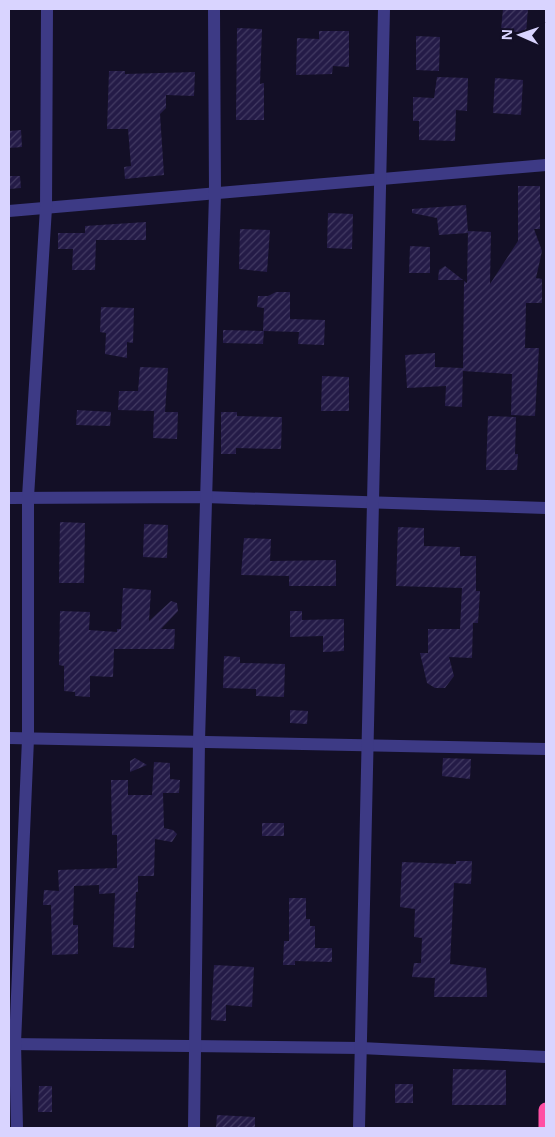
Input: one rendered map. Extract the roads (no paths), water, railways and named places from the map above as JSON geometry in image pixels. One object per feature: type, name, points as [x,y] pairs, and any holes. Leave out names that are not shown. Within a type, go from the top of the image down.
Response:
[{"type":"highway","points":[[546,1110],[546,1128]]},
{"type":"street","points":[[16,1128],[12,1044],[28,738],[28,497],[46,208],[47,9]]},
{"type":"street","points":[[194,1128],[199,741],[215,194],[214,9]]},
{"type":"street","points":[[359,1128],[384,9]]},
{"type":"street","points":[[9,211],[546,165]]},
{"type":"street","points":[[9,498],[205,497],[546,508]]},
{"type":"street","points":[[9,738],[546,749]]},
{"type":"street","points":[[12,1044],[361,1048],[546,1057]]}]
